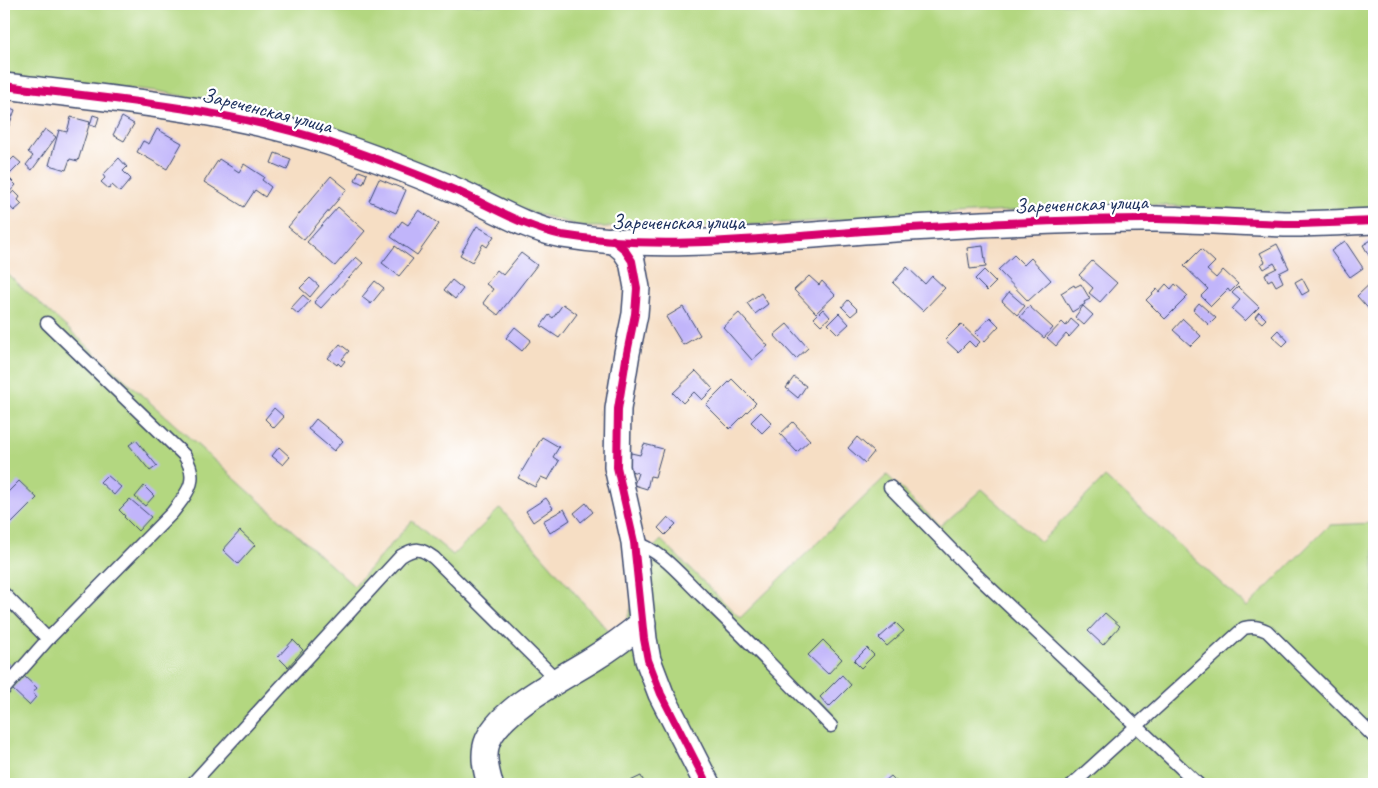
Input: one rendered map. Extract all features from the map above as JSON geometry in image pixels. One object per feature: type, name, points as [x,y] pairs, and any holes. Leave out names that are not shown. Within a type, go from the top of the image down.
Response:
[{"type":"street","name":"Зареченская улица","points":[[4,86],[151,103],[204,111],[262,124],[325,141],[400,167],[442,184],[531,226],[558,234],[613,240],[681,242],[746,240],[892,229],[1088,219],[1157,219],[1294,224],[1374,221]]},
{"type":"street","points":[[613,240],[624,249],[632,261],[637,288],[635,314],[626,353],[618,409],[617,467],[634,542],[648,660],[661,694],[707,784]]},
{"type":"street","points":[[490,784],[485,762],[485,750],[492,732],[524,703],[608,650],[643,623]]},
{"type":"lane","points":[[4,689],[48,639],[172,513],[187,493],[193,479],[191,465],[184,455],[47,323]]},
{"type":"lane","points":[[890,487],[966,564],[1198,784]]},
{"type":"lane","points":[[634,542],[644,545],[657,553],[716,609],[831,726]]},
{"type":"lane","points":[[192,784],[401,556],[410,550],[423,550],[434,558],[558,681]]},
{"type":"lane","points":[[4,594],[48,639]]},
{"type":"lane","points":[[1073,784],[1244,628],[1258,626],[1267,630],[1374,737]]},
{"type":"green space","points":[[4,4],[1374,4],[1374,213],[1334,215],[1141,204],[710,227],[584,227],[530,212],[485,191],[244,108],[157,91],[4,73]]},
{"type":"green space","points":[[4,271],[354,586],[412,521],[453,555],[500,508],[610,633],[625,624],[632,606],[632,569],[661,540],[740,618],[887,475],[940,526],[982,489],[1041,542],[1105,477],[1247,607],[1329,525],[1374,523],[1374,784],[4,784]]},
{"type":"building","points":[[4,105],[15,110],[4,138]]},
{"type":"building","points":[[93,115],[99,117],[96,127],[90,125]]},
{"type":"building","points":[[71,117],[90,122],[78,161],[70,159],[66,170],[49,165],[59,130],[67,132]]},
{"type":"building","points":[[122,117],[134,124],[124,141],[113,135]]},
{"type":"building","points":[[45,129],[56,137],[32,170],[26,165],[33,156],[28,152]]},
{"type":"building","points":[[157,129],[182,143],[167,169],[137,152],[143,141],[149,144]]},
{"type":"building","points":[[275,153],[291,159],[287,170],[271,163]]},
{"type":"building","points":[[14,157],[21,163],[10,174],[4,167]]},
{"type":"building","points":[[119,158],[127,167],[123,171],[131,179],[120,192],[112,185],[109,189],[101,182],[105,178],[103,175]]},
{"type":"building","points":[[219,159],[239,172],[244,164],[264,177],[262,180],[271,187],[265,197],[255,190],[244,207],[204,182]]},
{"type":"building","points":[[359,171],[367,174],[363,184],[355,180]]},
{"type":"building","points":[[6,175],[16,185],[4,198],[4,178]]},
{"type":"building","points":[[331,176],[347,189],[304,240],[288,227]]},
{"type":"building","points":[[379,179],[406,190],[396,213],[369,201]]},
{"type":"building","points":[[14,191],[20,197],[18,200],[22,204],[14,211],[4,200]]},
{"type":"building","points":[[338,207],[365,231],[335,266],[307,242]]},
{"type":"building","points":[[419,210],[439,224],[417,255],[391,237],[402,221],[408,225]]},
{"type":"building","points":[[477,226],[494,236],[487,247],[483,244],[472,262],[460,255]]},
{"type":"building","points":[[1373,239],[1374,257],[1371,259],[1363,245]]},
{"type":"building","points":[[1345,241],[1363,268],[1350,277],[1331,251]]},
{"type":"building","points":[[1277,244],[1289,268],[1279,273],[1283,282],[1276,286],[1272,279],[1268,281],[1265,274],[1277,268],[1274,263],[1264,269],[1261,264],[1265,262],[1260,253]]},
{"type":"building","points":[[395,246],[413,259],[399,276],[382,263]]},
{"type":"building","points":[[983,246],[986,267],[970,269],[967,248]]},
{"type":"building","points":[[1201,249],[1215,262],[1207,270],[1216,278],[1223,270],[1238,284],[1230,292],[1228,289],[1211,306],[1201,296],[1208,289],[1184,266]]},
{"type":"building","points":[[521,253],[537,265],[498,315],[483,303],[493,289],[486,284],[497,270],[503,275]]},
{"type":"building","points":[[1014,255],[1024,265],[1031,258],[1051,280],[1028,301],[998,270]]},
{"type":"building","points":[[356,257],[363,263],[321,308],[314,302]]},
{"type":"building","points":[[1092,261],[1117,283],[1100,302],[1089,293],[1093,288],[1079,275]]},
{"type":"building","points":[[907,267],[925,284],[932,276],[945,288],[923,311],[893,283]]},
{"type":"building","points":[[984,270],[996,282],[987,291],[975,279]]},
{"type":"building","points":[[809,276],[819,285],[822,281],[835,295],[816,313],[794,290]]},
{"type":"building","points":[[310,278],[319,286],[310,297],[300,288]]},
{"type":"building","points":[[1302,278],[1309,291],[1302,295],[1295,282]]},
{"type":"building","points":[[452,280],[463,289],[455,299],[444,290]]},
{"type":"building","points":[[1374,280],[1374,315],[1357,296]]},
{"type":"building","points":[[375,281],[384,288],[371,304],[362,297]]},
{"type":"building","points":[[1081,284],[1090,299],[1072,312],[1061,293],[1074,285],[1075,287]]},
{"type":"building","points":[[1166,284],[1171,289],[1175,284],[1188,296],[1165,319],[1146,300],[1157,289],[1159,292]]},
{"type":"building","points":[[1238,287],[1259,307],[1245,321],[1232,309],[1240,300],[1232,293]]},
{"type":"building","points":[[1009,292],[1025,306],[1017,315],[1002,301]]},
{"type":"building","points":[[761,293],[768,304],[755,314],[747,303]]},
{"type":"building","points":[[303,295],[310,301],[298,314],[291,308]]},
{"type":"building","points":[[848,300],[858,310],[851,316],[842,307]]},
{"type":"building","points":[[1199,303],[1216,318],[1209,325],[1193,310]]},
{"type":"building","points":[[563,304],[577,314],[559,338],[541,326],[549,315],[553,318]]},
{"type":"building","points":[[1029,306],[1053,328],[1044,338],[1020,317]]},
{"type":"building","points":[[1083,306],[1093,315],[1084,325],[1075,317]]},
{"type":"building","points":[[683,307],[700,335],[683,345],[666,317]]},
{"type":"building","points":[[823,309],[830,317],[821,325],[814,318]]},
{"type":"building","points":[[1259,312],[1266,319],[1262,323],[1255,317]]},
{"type":"building","points":[[739,313],[768,346],[752,360],[723,327]]},
{"type":"building","points":[[839,313],[849,324],[838,334],[828,324]]},
{"type":"building","points":[[990,317],[999,326],[984,342],[975,333]]},
{"type":"building","points":[[1071,319],[1079,326],[1069,337],[1066,334],[1056,346],[1047,338],[1062,322],[1066,326]]},
{"type":"building","points":[[1183,319],[1201,336],[1191,346],[1173,330]]},
{"type":"building","points":[[787,324],[808,348],[796,359],[774,335]]},
{"type":"building","points":[[961,324],[980,342],[975,347],[969,341],[958,352],[945,340]]},
{"type":"building","points":[[515,327],[531,340],[522,351],[506,338]]},
{"type":"building","points":[[1278,330],[1288,341],[1283,346],[1272,336]]},
{"type":"building","points":[[340,344],[349,351],[342,359],[345,361],[341,366],[328,358]]},
{"type":"building","points":[[696,371],[713,389],[702,400],[694,392],[683,403],[673,393]]},
{"type":"building","points":[[794,377],[806,386],[798,398],[786,388]]},
{"type":"building","points":[[732,379],[756,403],[730,429],[706,405]]},
{"type":"building","points":[[274,408],[284,417],[274,428],[265,419]]},
{"type":"building","points":[[761,412],[772,423],[762,433],[751,422]]},
{"type":"building","points":[[316,419],[343,441],[334,451],[308,429]]},
{"type":"building","points":[[793,422],[810,440],[797,452],[780,434]]},
{"type":"building","points":[[542,437],[559,447],[553,457],[559,461],[548,480],[541,477],[535,487],[518,478]]},
{"type":"building","points":[[857,437],[874,452],[865,463],[848,448]]},
{"type":"building","points":[[136,440],[157,466],[150,471],[129,445]]},
{"type":"building","points":[[644,444],[663,449],[655,477],[650,476],[647,489],[634,485],[638,473],[627,470],[631,453],[640,455]]},
{"type":"building","points":[[279,447],[290,457],[283,465],[272,456]]},
{"type":"building","points":[[107,475],[121,487],[114,495],[100,482]]},
{"type":"building","points":[[19,481],[37,498],[8,527],[4,522],[4,496]]},
{"type":"building","points":[[144,486],[154,496],[145,506],[135,497]]},
{"type":"building","points":[[546,498],[553,508],[533,522],[526,511]]},
{"type":"building","points":[[130,499],[151,517],[138,531],[119,510]]},
{"type":"building","points":[[586,503],[593,512],[581,522],[574,513]]},
{"type":"building","points":[[564,509],[570,520],[550,533],[543,521]]},
{"type":"building","points":[[668,517],[676,524],[665,535],[658,528]]},
{"type":"building","points":[[240,531],[255,545],[238,564],[223,550]]},
{"type":"building","points":[[1105,613],[1120,626],[1103,645],[1088,631]]},
{"type":"building","points":[[896,623],[904,631],[887,646],[879,638]]},
{"type":"building","points":[[293,640],[303,650],[288,667],[278,657]]},
{"type":"building","points":[[823,640],[842,659],[828,674],[808,655]]},
{"type":"building","points":[[867,648],[874,655],[861,668],[854,661]]},
{"type":"building","points":[[4,659],[12,666],[4,675]]},
{"type":"building","points":[[842,675],[851,685],[829,707],[820,697]]},
{"type":"building","points":[[24,676],[37,688],[33,693],[36,697],[29,705],[12,689]]},
{"type":"building","points":[[641,776],[645,784],[624,784]]},
{"type":"building","points":[[891,776],[899,784],[881,784]]},
{"type":"cycle path","points":[[4,86],[168,106],[288,130],[377,159],[459,192],[535,227],[562,235],[593,239],[656,243],[720,241],[940,226],[1113,219],[1290,224],[1374,221]]},
{"type":"cycle path","points":[[613,240],[624,249],[632,261],[637,288],[635,314],[618,409],[617,467],[634,542],[644,639],[648,660],[661,694],[707,784]]}]
